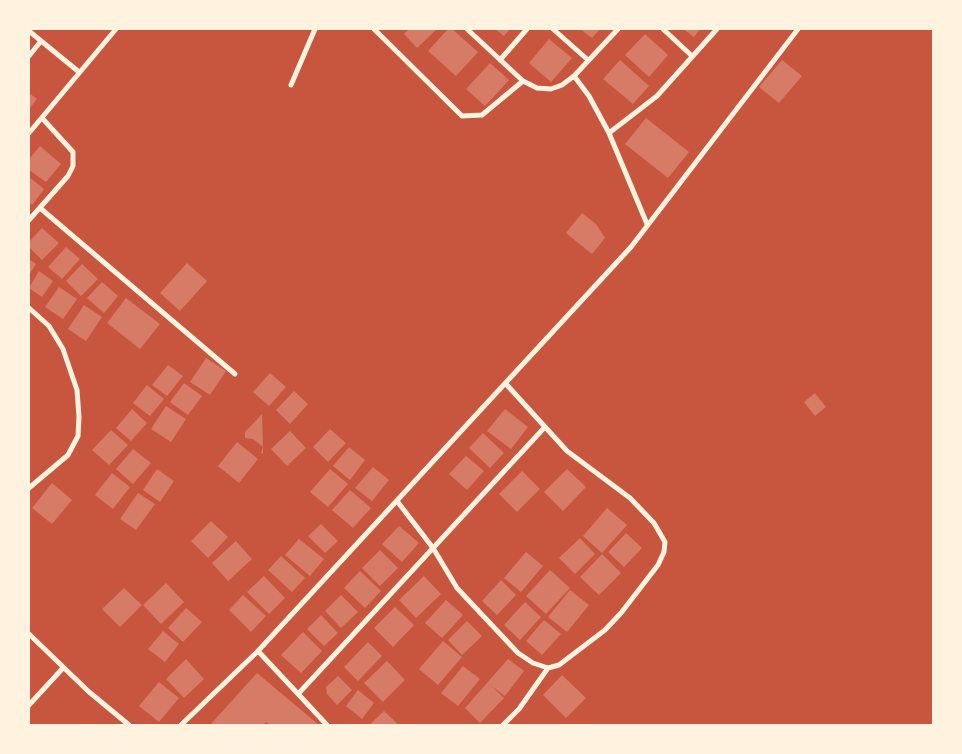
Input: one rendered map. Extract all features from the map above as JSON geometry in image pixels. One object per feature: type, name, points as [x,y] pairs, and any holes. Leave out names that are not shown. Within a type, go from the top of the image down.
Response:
[{"type":"street","points":[[29,133],[116,29]]},
{"type":"street","points":[[291,85],[315,29]]},
{"type":"street","points":[[374,29],[462,116],[482,115],[524,81]]},
{"type":"street","points":[[467,29],[524,81],[537,88],[550,89],[562,85],[574,76],[618,29]]},
{"type":"street","points":[[500,60],[527,29]]},
{"type":"street","points":[[553,29],[588,60]]},
{"type":"street","points":[[663,29],[692,56]]},
{"type":"street","points":[[609,133],[657,96],[716,29]]},
{"type":"street","points":[[181,725],[258,651],[397,501],[454,436],[506,384],[635,242],[798,29]]},
{"type":"street","points":[[29,31],[79,72]]},
{"type":"street","points":[[29,56],[41,41]]},
{"type":"street","points":[[574,76],[609,133],[647,224]]},
{"type":"street","points":[[29,220],[68,176],[73,166],[73,152],[42,118]]},
{"type":"street","points":[[40,208],[234,374]]},
{"type":"street","points":[[29,308],[49,326],[63,349],[76,390],[80,417],[78,436],[68,455],[29,488]]},
{"type":"street","points":[[503,725],[529,697],[548,668],[559,665],[605,630],[621,613],[658,565],[664,552],[665,542],[654,523],[630,498],[568,451],[544,428],[506,384]]},
{"type":"street","points":[[299,693],[544,428]]},
{"type":"street","points":[[397,501],[433,548],[457,588],[518,653],[548,668]]},
{"type":"street","points":[[29,634],[63,668],[129,725]]},
{"type":"street","points":[[258,651],[327,725]]},
{"type":"street","points":[[29,705],[63,668]]},
{"type":"building","points":[[409,29],[437,29],[417,48],[404,34]]},
{"type":"building","points":[[448,29],[452,29],[478,52],[456,76],[428,51]]},
{"type":"building","points":[[495,29],[510,29],[504,36]]},
{"type":"building","points":[[580,29],[600,29],[592,38]]},
{"type":"building","points":[[683,29],[700,29],[694,37]]},
{"type":"building","points":[[645,34],[668,55],[649,77],[625,55]]},
{"type":"building","points":[[549,39],[572,58],[551,82],[529,63]]},
{"type":"building","points":[[620,60],[649,86],[633,104],[603,79]]},
{"type":"building","points":[[782,60],[802,76],[779,103],[759,87]]},
{"type":"building","points":[[490,63],[509,80],[485,106],[466,89]]},
{"type":"building","points":[[29,93],[37,99],[29,109]]},
{"type":"building","points":[[646,118],[689,152],[668,178],[625,144]]},
{"type":"building","points":[[40,146],[61,164],[46,182],[29,170],[29,159]]},
{"type":"building","points":[[29,177],[44,189],[32,205],[29,202]]},
{"type":"building","points":[[582,213],[596,224],[605,238],[592,254],[566,233]]},
{"type":"building","points":[[42,228],[59,243],[42,260],[29,247],[29,242]]},
{"type":"building","points":[[66,247],[80,259],[62,279],[48,267]]},
{"type":"building","points":[[29,259],[36,264],[29,275]]},
{"type":"building","points":[[187,263],[207,281],[180,311],[160,293]]},
{"type":"building","points":[[82,264],[98,279],[81,296],[66,281]]},
{"type":"building","points":[[39,271],[53,281],[42,297],[29,288]]},
{"type":"building","points":[[102,282],[118,296],[104,313],[87,298]]},
{"type":"building","points":[[59,287],[77,299],[63,319],[45,307]]},
{"type":"building","points":[[126,298],[160,324],[140,349],[107,323]]},
{"type":"building","points":[[84,305],[102,317],[86,341],[68,329]]},
{"type":"building","points":[[206,358],[226,371],[210,395],[190,382]]},
{"type":"building","points":[[168,365],[183,376],[167,396],[152,385]]},
{"type":"building","points":[[270,373],[286,387],[269,406],[253,392]]},
{"type":"building","points":[[184,383],[202,396],[188,415],[170,402]]},
{"type":"building","points":[[147,385],[164,399],[150,416],[133,403]]},
{"type":"building","points":[[294,391],[308,404],[290,424],[276,410]]},
{"type":"building","points":[[815,393],[826,407],[815,416],[804,402]]},
{"type":"building","points":[[166,406],[186,419],[171,442],[151,429]]},
{"type":"building","points":[[132,409],[147,423],[131,441],[116,428]]},
{"type":"building","points":[[505,409],[528,427],[511,449],[487,431]]},
{"type":"building","points":[[262,414],[263,447],[253,439],[245,438],[245,432]]},
{"type":"building","points":[[330,429],[346,443],[328,462],[313,447]]},
{"type":"building","points":[[111,430],[128,445],[109,465],[92,450]]},
{"type":"building","points":[[290,431],[306,448],[287,466],[271,449]]},
{"type":"building","points":[[483,433],[504,453],[490,468],[469,448]]},
{"type":"building","points":[[237,442],[258,459],[239,483],[218,466]]},
{"type":"building","points":[[349,447],[365,460],[350,480],[333,466]]},
{"type":"building","points":[[133,449],[151,463],[133,484],[116,469]]},
{"type":"building","points":[[466,456],[484,471],[467,490],[449,474]]},
{"type":"building","points":[[373,467],[389,480],[372,501],[355,488]]},
{"type":"building","points":[[157,469],[174,481],[160,502],[143,490]]},
{"type":"building","points":[[330,469],[348,484],[328,507],[310,492]]},
{"type":"building","points":[[567,469],[586,487],[563,511],[544,492]]},
{"type":"building","points":[[522,471],[540,489],[517,512],[499,494]]},
{"type":"building","points":[[112,473],[130,487],[113,509],[95,495]]},
{"type":"building","points":[[52,483],[72,500],[52,524],[32,508]]},
{"type":"building","points":[[350,490],[371,508],[353,528],[332,510]]},
{"type":"building","points":[[138,493],[155,504],[136,530],[120,519]]},
{"type":"building","points":[[607,508],[627,525],[602,553],[583,536]]},
{"type":"building","points":[[211,521],[228,537],[208,558],[191,541]]},
{"type":"building","points":[[321,524],[338,541],[325,553],[308,536]]},
{"type":"building","points":[[399,526],[419,543],[402,562],[382,544]]},
{"type":"building","points":[[626,533],[642,548],[624,567],[608,552]]},
{"type":"building","points":[[580,538],[595,554],[575,574],[559,558]]},
{"type":"building","points":[[299,539],[324,559],[310,576],[285,555]]},
{"type":"building","points":[[236,541],[252,559],[228,581],[212,563]]},
{"type":"building","points":[[380,550],[398,568],[380,586],[362,568]]},
{"type":"building","points":[[526,552],[543,566],[521,592],[504,578]]},
{"type":"building","points":[[602,554],[621,573],[599,595],[580,577]]},
{"type":"building","points":[[281,556],[305,578],[292,592],[268,570]]},
{"type":"building","points":[[550,570],[570,588],[546,614],[526,596]]},
{"type":"building","points":[[360,571],[381,591],[365,608],[344,588]]},
{"type":"building","points":[[264,576],[285,598],[269,614],[247,592]]},
{"type":"building","points":[[424,576],[441,594],[416,618],[399,600]]},
{"type":"building","points":[[501,580],[516,595],[497,615],[482,601]]},
{"type":"building","points":[[166,583],[184,602],[161,624],[143,605]]},
{"type":"building","points":[[124,588],[142,605],[120,627],[102,609]]},
{"type":"building","points":[[570,590],[589,605],[567,632],[548,617]]},
{"type":"building","points":[[243,595],[266,616],[251,632],[229,610]]},
{"type":"building","points":[[341,595],[358,612],[341,628],[325,611]]},
{"type":"building","points":[[446,600],[463,615],[442,638],[425,623]]},
{"type":"building","points":[[525,602],[541,617],[520,640],[504,625]]},
{"type":"building","points":[[395,607],[414,625],[393,647],[374,628]]},
{"type":"building","points":[[186,608],[202,622],[183,642],[168,628]]},
{"type":"building","points":[[321,615],[338,633],[324,646],[307,629]]},
{"type":"building","points":[[544,620],[561,634],[542,655],[526,641]]},
{"type":"building","points":[[467,621],[482,636],[462,655],[448,640]]},
{"type":"building","points":[[163,631],[179,644],[165,662],[148,649]]},
{"type":"building","points":[[303,632],[322,651],[301,673],[281,655]]},
{"type":"building","points":[[443,641],[462,657],[438,685],[419,669]]},
{"type":"building","points":[[368,642],[382,656],[358,681],[344,667]]},
{"type":"building","points":[[186,659],[204,679],[184,698],[166,679]]},
{"type":"building","points":[[508,659],[524,671],[505,696],[490,685],[504,698],[480,723],[465,708]]},
{"type":"building","points":[[387,661],[405,680],[383,702],[364,683]]},
{"type":"building","points":[[463,666],[480,679],[458,706],[441,693]]},
{"type":"building","points":[[257,673],[319,725],[270,725],[266,722],[263,725],[210,725]]},
{"type":"building","points":[[562,675],[586,698],[566,718],[543,695]]},
{"type":"building","points":[[338,676],[352,690],[337,705],[327,694],[326,687]]},
{"type":"building","points":[[159,682],[179,698],[159,722],[139,706]]},
{"type":"building","points":[[358,690],[374,703],[362,719],[346,706]]},
{"type":"building","points":[[384,711],[399,725],[369,725]]}]
